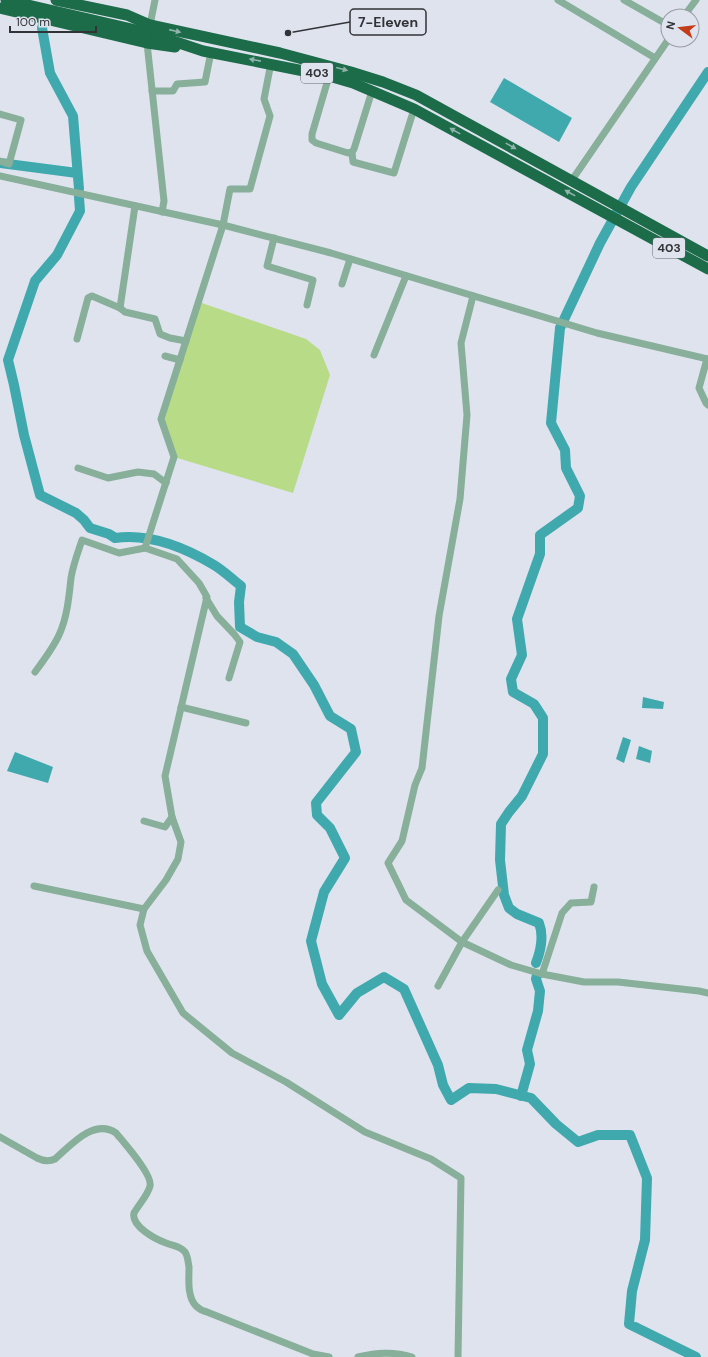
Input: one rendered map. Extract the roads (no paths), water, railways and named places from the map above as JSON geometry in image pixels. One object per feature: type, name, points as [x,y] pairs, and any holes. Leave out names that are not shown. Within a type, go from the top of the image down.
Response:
[{"type":"highway","name":"403","points":[[6,0],[150,33],[207,51],[328,76],[353,83],[414,109],[708,270]]},
{"type":"highway","name":"403","points":[[56,0],[124,15],[150,25],[280,53],[383,82],[416,94],[708,256]]},
{"type":"highway","points":[[77,0],[124,15]]},
{"type":"highway","points":[[90,0],[118,10],[124,15]]},
{"type":"highway","points":[[0,6],[207,51]]},
{"type":"highway","points":[[0,6],[147,43],[207,51]]},
{"type":"street","points":[[150,25],[155,0]]},
{"type":"street","points":[[558,0],[655,58]]},
{"type":"street","points":[[624,0],[660,20]]},
{"type":"street","points":[[147,43],[164,201],[162,212]]},
{"type":"street","points":[[572,180],[662,48]]},
{"type":"street","points":[[152,92],[173,91],[177,84],[205,82],[207,51]]},
{"type":"street","points":[[145,548],[174,457],[162,419],[223,225],[230,190],[250,189],[270,116],[264,99],[271,64]]},
{"type":"street","points":[[328,76],[312,134],[312,140],[316,143],[348,153],[352,152]]},
{"type":"street","points":[[372,91],[352,152],[353,162],[394,173],[414,109]]},
{"type":"street","points":[[0,114],[21,120],[9,164],[0,161]]},
{"type":"street","points":[[0,176],[223,225],[274,238],[331,253],[350,260],[597,333],[708,359],[699,388],[706,403],[708,404]]},
{"type":"street","points":[[120,308],[135,206]]},
{"type":"street","points":[[274,238],[266,266],[313,280],[308,305]]},
{"type":"street","points":[[342,284],[350,260]]},
{"type":"street","points":[[374,355],[406,276]]},
{"type":"street","points":[[77,339],[88,298],[92,296],[120,308],[125,312],[155,319],[160,334],[170,338],[186,341]]},
{"type":"street","points":[[473,296],[461,343],[467,415],[460,499],[439,616],[422,768],[415,785],[402,841],[388,863],[406,900],[462,942],[510,965],[542,974],[584,982],[618,982],[708,993]]},
{"type":"street","points":[[165,356],[180,360]]},
{"type":"street","points":[[78,468],[108,478],[138,472],[154,474],[166,483]]},
{"type":"street","points":[[35,672],[59,635],[70,596],[71,577],[82,540],[119,553],[145,548],[177,559],[199,583],[217,616],[240,642],[229,678]]},
{"type":"street","points":[[206,598],[166,776],[172,817],[181,842],[178,859],[166,880],[144,909],[140,925],[147,951],[184,1013],[232,1053],[286,1082],[365,1132],[431,1159],[461,1178],[458,1357]]},
{"type":"street","points":[[181,707],[246,723]]},
{"type":"street","points":[[144,821],[165,827],[172,817]]},
{"type":"street","points":[[34,886],[144,909]]},
{"type":"street","points":[[542,974],[562,913],[571,903],[591,902],[594,887]]},
{"type":"street","points":[[438,986],[462,942],[498,890]]},
{"type":"street","points":[[0,1137],[37,1158],[51,1161],[55,1160],[84,1134],[94,1129],[103,1128],[116,1133],[146,1171],[150,1179],[150,1186],[134,1213],[134,1220],[143,1230],[165,1243],[180,1248],[186,1253],[191,1300],[197,1307],[313,1354],[329,1357]]},
{"type":"street","points":[[358,1357],[377,1353],[394,1353],[412,1357]]},
{"type":"water","points":[[504,78],[572,118],[559,142],[490,102]]},
{"type":"water","points":[[643,697],[664,702],[663,709],[642,708]]},
{"type":"water","points":[[623,737],[631,740],[624,763],[616,759]]},
{"type":"water","points":[[639,746],[652,751],[650,763],[636,759]]},
{"type":"water","points":[[15,752],[53,767],[48,783],[7,771]]},
{"type":"waterway","points":[[47,12],[42,28],[50,73],[73,116],[79,189]]},
{"type":"waterway","points":[[536,963],[541,943],[541,928],[539,923],[517,914],[509,908],[504,895],[500,860],[501,824],[522,796],[543,754],[543,718],[534,704],[513,692],[511,679],[522,655],[517,619],[540,554],[540,535],[578,508],[580,496],[566,468],[565,450],[551,423],[560,328],[600,243],[631,187],[708,72]]},
{"type":"waterway","points":[[0,163],[77,173]]},
{"type":"waterway","points":[[79,197],[80,211],[57,255],[35,281],[8,360],[24,435],[40,495],[76,513],[90,528],[109,534],[115,538],[141,538],[179,547],[203,558],[221,570],[241,586],[239,602],[240,627],[257,637],[276,642],[293,654],[314,685],[330,716],[351,729],[356,752],[316,803],[317,815],[330,828],[345,858],[324,892],[311,941],[322,984],[339,1015],[357,993],[384,977],[404,989],[438,1065],[443,1085],[451,1100],[469,1088],[496,1089],[531,1098],[556,1124],[578,1142],[598,1135],[630,1135],[647,1178],[645,1240],[632,1291],[629,1324],[696,1357]]},
{"type":"waterway","points":[[521,1096],[530,1064],[527,1050],[538,1011],[540,991],[536,979],[537,975]]},
{"type":"place","name":"7-Eleven","points":[[288,33]]}]
